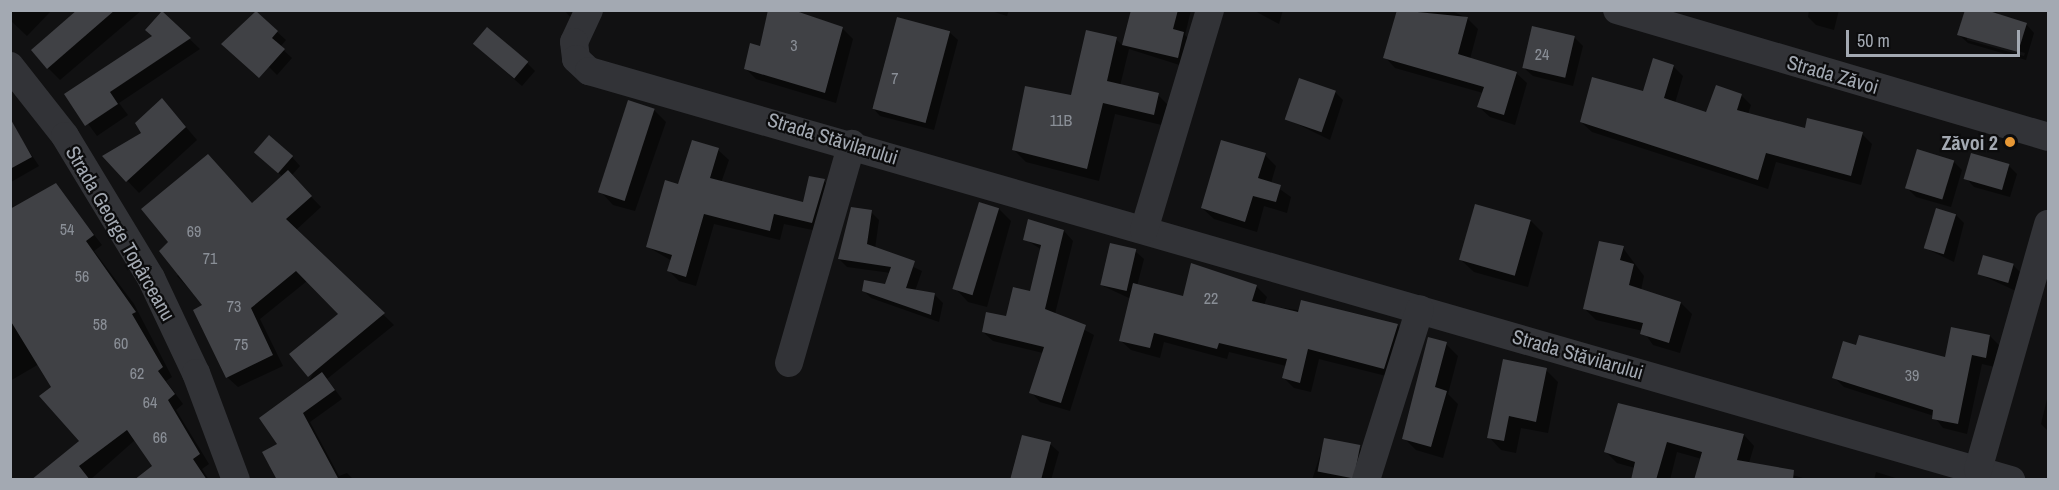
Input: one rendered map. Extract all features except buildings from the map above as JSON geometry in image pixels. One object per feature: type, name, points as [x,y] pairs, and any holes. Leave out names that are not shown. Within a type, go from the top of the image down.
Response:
[{"type":"street","name":"Strada Stăvilarului","points":[[590,10],[574,42],[576,59],[589,71],[852,144],[2011,480]]},
{"type":"street","points":[[1144,230],[1210,10]]},
{"type":"street","name":"Strada Zăvoi","points":[[1617,10],[2049,137]]},
{"type":"street","name":"Strada George Topârceanu","points":[[10,66],[65,136],[151,278],[196,373],[236,480]]},
{"type":"street","points":[[789,363],[852,144]]},
{"type":"street","points":[[1978,470],[2049,224]]},
{"type":"street","points":[[1366,480],[1420,309]]},
{"type":"place","name":"Zăvoi 2","points":[[2010,142]]}]
